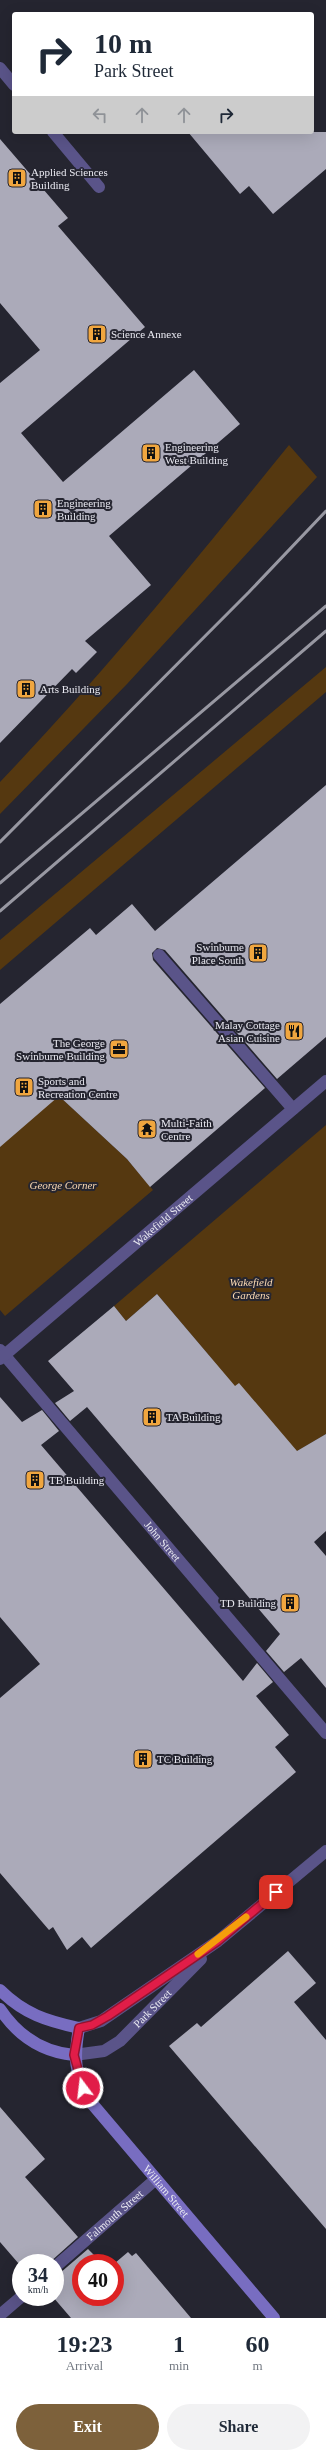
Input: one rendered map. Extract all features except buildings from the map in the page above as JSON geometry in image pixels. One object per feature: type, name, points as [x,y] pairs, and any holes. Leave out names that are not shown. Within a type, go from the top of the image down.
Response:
[{"type":"street","points":[[0,68],[12,83]]},
{"type":"street","points":[[55,134],[99,187]]},
{"type":"street","points":[[159,955],[293,1109]]},
{"type":"street","name":"Wakefield Street","points":[[2,1355],[326,1081]]},
{"type":"street","name":"John Street","points":[[2,1355],[326,1733]]},
{"type":"street","name":"Park Street","points":[[74,2055],[104,2051],[120,2041],[218,1941],[326,1850]]},
{"type":"street","name":"Park Street","points":[[79,2028],[101,2021],[218,1941]]},
{"type":"street","points":[[0,1990],[13,2003],[31,2014],[48,2021],[79,2028]]},
{"type":"street","points":[[0,2010],[12,2024],[37,2045],[57,2052],[74,2055]]},
{"type":"street","name":"William Street","points":[[79,2028],[74,2055],[81,2083],[89,2100],[274,2318]]},
{"type":"street","name":"Falmouth Street","points":[[64,2259],[156,2178]]},
{"type":"street","points":[[0,2315],[12,2305]]},
{"type":"green space","points":[[289,445],[317,477],[127,684],[0,814],[0,782],[112,659],[184,574]]},
{"type":"green space","points":[[326,667],[326,692],[0,970],[0,940]]},
{"type":"green space","name":"George Corner","points":[[43,1081],[127,1159],[153,1190],[5,1316],[0,1310],[0,1147]]},
{"type":"green space","name":"Wakefield Gardens","points":[[326,1125],[326,1434],[257,1475],[181,1385],[212,1359],[157,1294],[126,1321],[114,1306]]},
{"type":"railway","points":[[0,842],[249,592],[326,511]]},
{"type":"railway","points":[[0,883],[326,606]]},
{"type":"railway","points":[[0,911],[326,631]]},
{"type":"slow traffic","points":[[198,1954],[218,1941],[246,1917]]},
{"type":"place","name":"Applied Sciences Building","points":[[17,178]]},
{"type":"place","name":"Science Annexe","points":[[97,334]]},
{"type":"place","name":"Engineering West Building","points":[[151,453]]},
{"type":"place","name":"Engineering Building","points":[[43,509]]},
{"type":"place","name":"Arts Building","points":[[26,689]]},
{"type":"place","name":"Swinburne Place South","points":[[258,953]]},
{"type":"place","name":"Malay Cottage Asian Cuisine","points":[[294,1031]]},
{"type":"place","name":"The George Swinburne Building","points":[[119,1049]]},
{"type":"place","name":"Sports and Recreation Centre","points":[[24,1087]]},
{"type":"place","name":"Multi-Faith Centre","points":[[147,1129]]},
{"type":"place","name":"TA Building","points":[[152,1417]]},
{"type":"place","name":"TB Building","points":[[35,1480]]},
{"type":"place","name":"TD Building","points":[[290,1603]]},
{"type":"place","name":"TC Building","points":[[143,1759]]},
{"type":"route","points":[[83,2088],[74,2055],[79,2028],[87,2027],[101,2021],[218,1941],[276,1892]]}]
